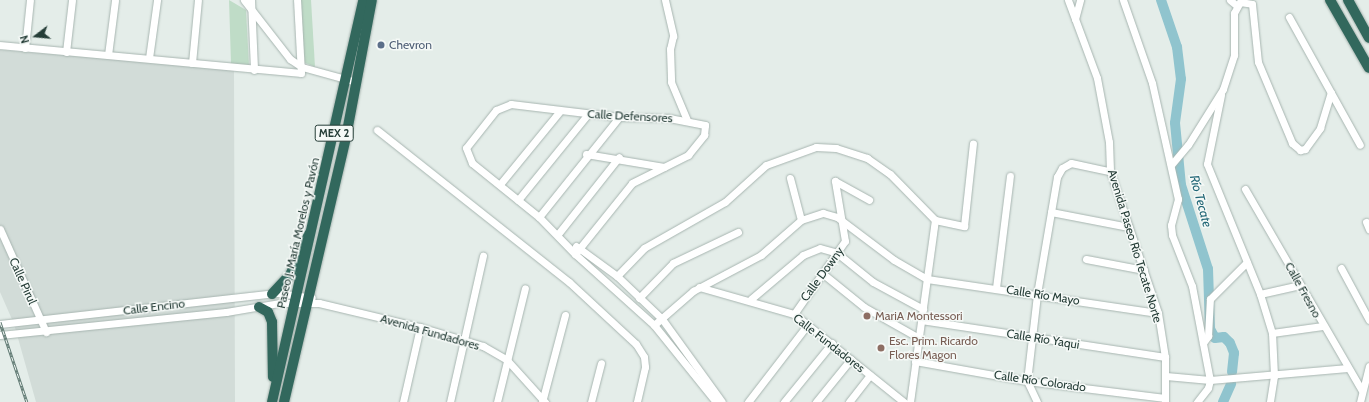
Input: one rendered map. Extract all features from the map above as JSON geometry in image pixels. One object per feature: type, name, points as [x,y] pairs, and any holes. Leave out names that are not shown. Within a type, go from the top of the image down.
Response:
[{"type":"highway","name":"Paseo J. María Morelos y Pavón","points":[[284,402],[307,300],[351,81],[363,0]]},
{"type":"highway","name":"Paseo J. María Morelos y Pavón","points":[[273,397],[314,225],[372,0]]},
{"type":"highway","points":[[1330,0],[1369,68]]},
{"type":"highway","points":[[1348,0],[1369,38]]},
{"type":"highway","points":[[272,294],[290,275],[314,225]]},
{"type":"highway","points":[[259,307],[268,312],[272,322],[273,397]]},
{"type":"street","points":[[24,48],[30,0]]},
{"type":"street","points":[[66,52],[72,0]]},
{"type":"street","points":[[108,55],[115,0]]},
{"type":"street","points":[[149,58],[156,0]]},
{"type":"street","points":[[192,63],[198,0]]},
{"type":"street","points":[[244,0],[252,8],[272,40],[302,67],[351,81]]},
{"type":"street","points":[[251,0],[254,70]]},
{"type":"street","points":[[0,45],[66,52],[149,58],[254,70],[301,73],[302,67],[297,0]]},
{"type":"street","points":[[665,0],[673,36],[670,49],[671,82],[687,120]]},
{"type":"street","name":"Avenida Paseo Río Tecate Norte","points":[[1068,0],[1097,78],[1109,142],[1110,171],[1158,313],[1165,357],[1165,400]]},
{"type":"street","points":[[1075,20],[1080,0]]},
{"type":"street","points":[[1123,0],[1152,83],[1179,206],[1172,219],[1172,235],[1192,286],[1210,380],[1208,388],[1197,402]]},
{"type":"street","points":[[1230,0],[1236,6],[1234,55],[1222,89],[1207,157],[1210,175],[1260,294],[1272,333],[1274,376],[1270,402]]},
{"type":"street","points":[[1236,6],[1244,1],[1252,4],[1258,62],[1292,143],[1300,150],[1305,149],[1320,128],[1330,93]]},
{"type":"street","points":[[1289,17],[1360,145]]},
{"type":"street","points":[[1171,165],[1188,145],[1222,89]]},
{"type":"street","name":"Calle Defensores","points":[[501,183],[472,163],[467,145],[496,110],[506,105],[560,110],[619,118],[687,120],[705,125],[704,135],[688,155],[664,167]]},
{"type":"street","points":[[560,110],[501,183],[518,200],[558,234],[570,246],[575,254],[654,325],[712,401],[717,393]]},
{"type":"street","points":[[518,200],[588,114]]},
{"type":"street","points":[[539,217],[586,154],[619,118]]},
{"type":"street","points":[[377,130],[595,304],[640,349],[646,367],[637,402]]},
{"type":"street","points":[[617,276],[644,248],[720,206],[766,165],[816,147],[836,148],[867,158],[890,174],[936,220],[961,227],[966,224],[974,143]]},
{"type":"street","points":[[586,154],[619,157],[664,167]]},
{"type":"street","points":[[558,234],[619,157]]},
{"type":"street","points":[[1037,402],[1027,381],[1037,294],[1051,212],[1062,168],[1071,163],[1110,171]]},
{"type":"street","points":[[575,254],[632,183],[664,167]]},
{"type":"street","points":[[996,288],[1010,176]]},
{"type":"street","points":[[790,178],[801,220]]},
{"type":"street","name":"Calle Downy","points":[[794,314],[837,253],[846,236],[835,187],[838,180],[869,200]]},
{"type":"street","name":"Calle Fresno","points":[[1245,188],[1346,368],[1362,391]]},
{"type":"street","points":[[1051,212],[1129,226]]},
{"type":"street","points":[[654,325],[699,287],[755,259],[801,220],[823,213],[842,220],[894,260],[927,279]]},
{"type":"street","points":[[910,402],[936,220]]},
{"type":"street","name":"Calle Pirul","points":[[0,229],[46,332]]},
{"type":"street","points":[[639,298],[673,263],[738,232]]},
{"type":"street","points":[[570,246],[580,247],[617,276],[662,319],[717,393],[722,402]]},
{"type":"street","points":[[751,299],[811,250],[825,248],[837,253],[873,282],[923,309]]},
{"type":"street","points":[[450,402],[484,256]]},
{"type":"street","points":[[1086,260],[1144,270]]},
{"type":"street","points":[[1203,342],[1208,336],[1210,299],[1247,262]]},
{"type":"street","points":[[1342,268],[1369,320]]},
{"type":"street","points":[[822,273],[864,306],[919,338]]},
{"type":"street","name":"Calle Río Mayo","points":[[927,279],[1158,313]]},
{"type":"street","points":[[1260,294],[1300,285]]},
{"type":"street","name":"Calle Fundadores","points":[[699,287],[751,299],[794,314],[904,402]]},
{"type":"street","points":[[496,402],[525,288]]},
{"type":"street","name":"Calle Encino","points":[[0,324],[272,294],[307,300]]},
{"type":"street","name":"Calle Encino","points":[[0,335],[46,332],[259,307],[296,299]]},
{"type":"street","name":"Avenida Fundadores","points":[[307,300],[420,326],[465,339],[507,360],[544,401]]},
{"type":"street","points":[[544,401],[565,315]]},
{"type":"street","name":"Calle Río Yaqui","points":[[921,320],[1165,357]]},
{"type":"street","points":[[748,402],[808,324]]},
{"type":"street","points":[[403,402],[420,326]]},
{"type":"street","points":[[1272,333],[1323,326]]},
{"type":"street","points":[[784,402],[832,343]]},
{"type":"street","points":[[816,402],[851,360]]},
{"type":"street","name":"Calle Río Colorado","points":[[915,361],[1027,381],[1165,400]]},
{"type":"street","points":[[591,402],[601,363]]},
{"type":"street","points":[[1360,402],[1369,366]]},
{"type":"street","points":[[1166,376],[1210,380],[1274,376],[1346,368]]},
{"type":"street","points":[[849,402],[870,375]]},
{"type":"shaded area","points":[[0,50],[234,69],[235,402],[36,402],[14,324],[0,292]]},
{"type":"green space","points":[[229,0],[246,10],[249,66],[231,64]]},
{"type":"green space","points":[[299,0],[311,0],[315,67],[303,62]]},
{"type":"waterway","name":"Río Tecate","points":[[1161,0],[1177,47],[1181,79],[1175,123],[1181,185],[1208,269],[1210,329],[1215,338],[1224,337],[1230,343],[1234,353],[1232,372]]},
{"type":"waterway","name":"Río Tecate","points":[[1223,402],[1231,384]]},
{"type":"railway","points":[[0,322],[27,402]]},
{"type":"place","name":"Chevron","points":[[381,45]]},
{"type":"place","name":"MariA Montessori","points":[[867,316]]},
{"type":"place","name":"Esc. Prim. Ricardo Flores Magon","points":[[881,348]]}]
